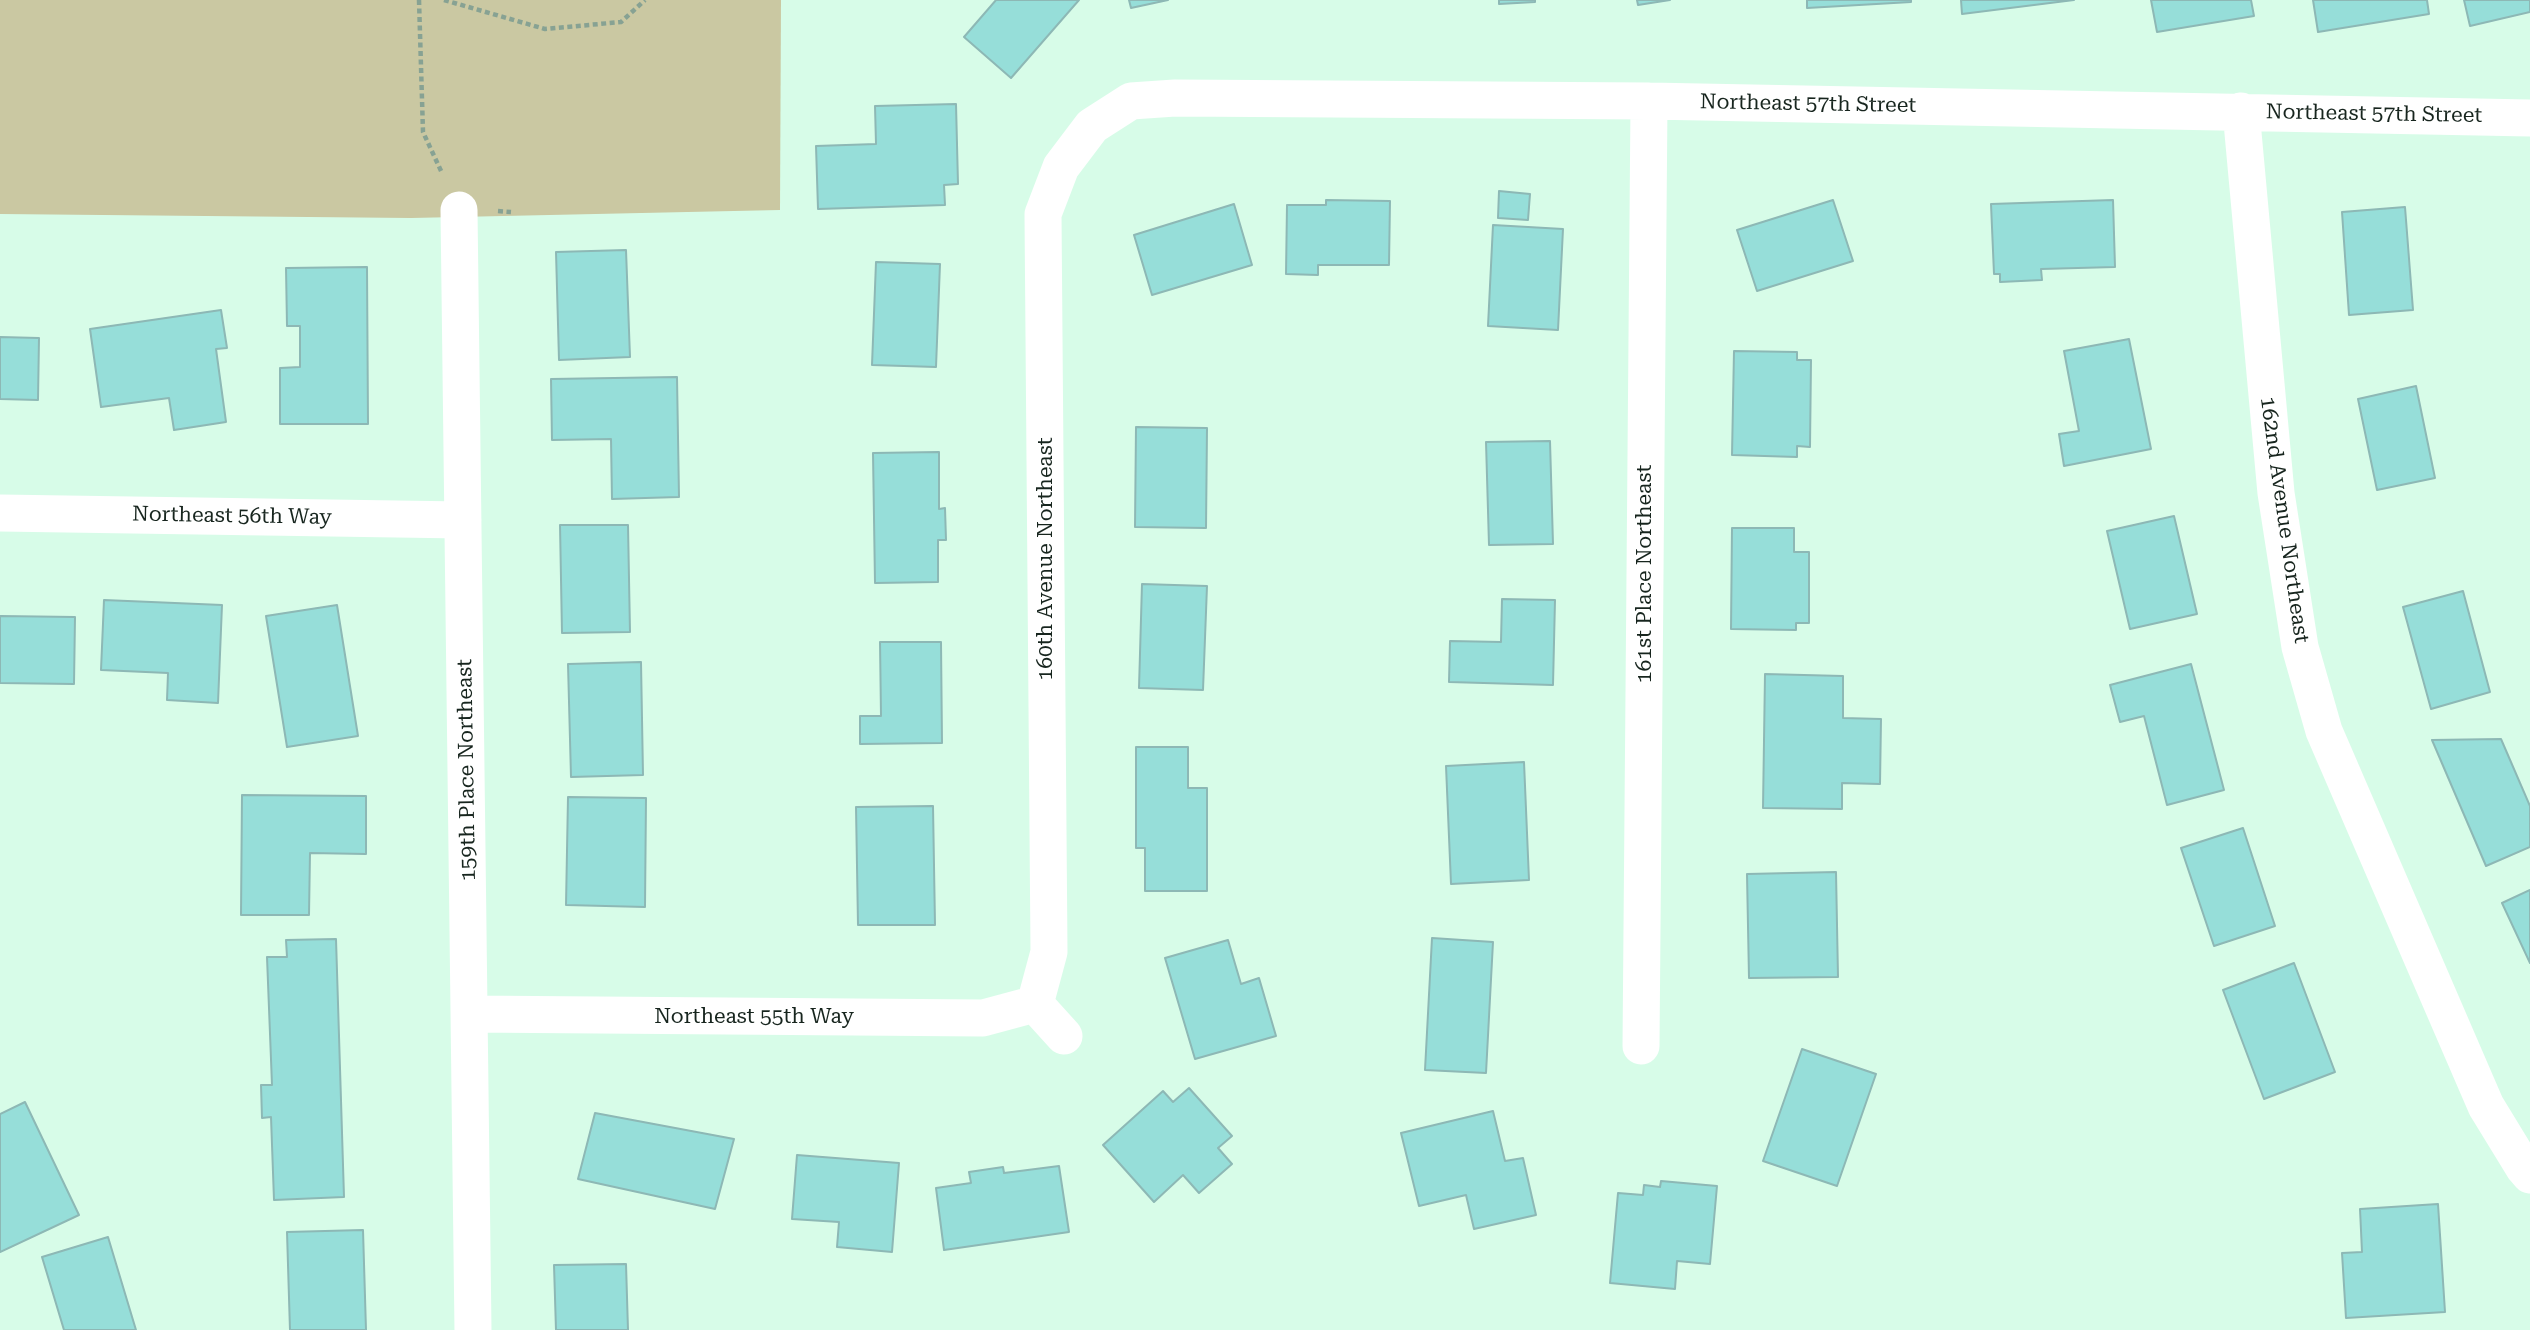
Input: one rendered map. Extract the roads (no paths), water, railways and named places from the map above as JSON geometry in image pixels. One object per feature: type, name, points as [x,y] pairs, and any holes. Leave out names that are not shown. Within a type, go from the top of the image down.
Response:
[{"type":"street","name":"Northeast 57th Street","points":[[1092,126],[1131,101],[1175,98],[1649,101],[2530,118]]},
{"type":"street","name":"161st Place Northeast","points":[[1641,1046],[1649,101]]},
{"type":"street","name":"162nd Avenue Northeast","points":[[2241,111],[2276,493],[2300,647],[2324,731],[2486,1106],[2530,1174]]},
{"type":"street","name":"160th Avenue Northeast","points":[[1035,1004],[1049,952],[1043,214],[1061,167],[1092,126]]},
{"type":"street","name":"159th Place Northeast","points":[[459,210],[473,1330]]},
{"type":"street","name":"Northeast 56th Way","points":[[0,513],[463,520]]},
{"type":"street","name":"Northeast 55th Way","points":[[470,1014],[983,1018],[1035,1004]]},
{"type":"street","points":[[1035,1004],[1064,1036]]}]
